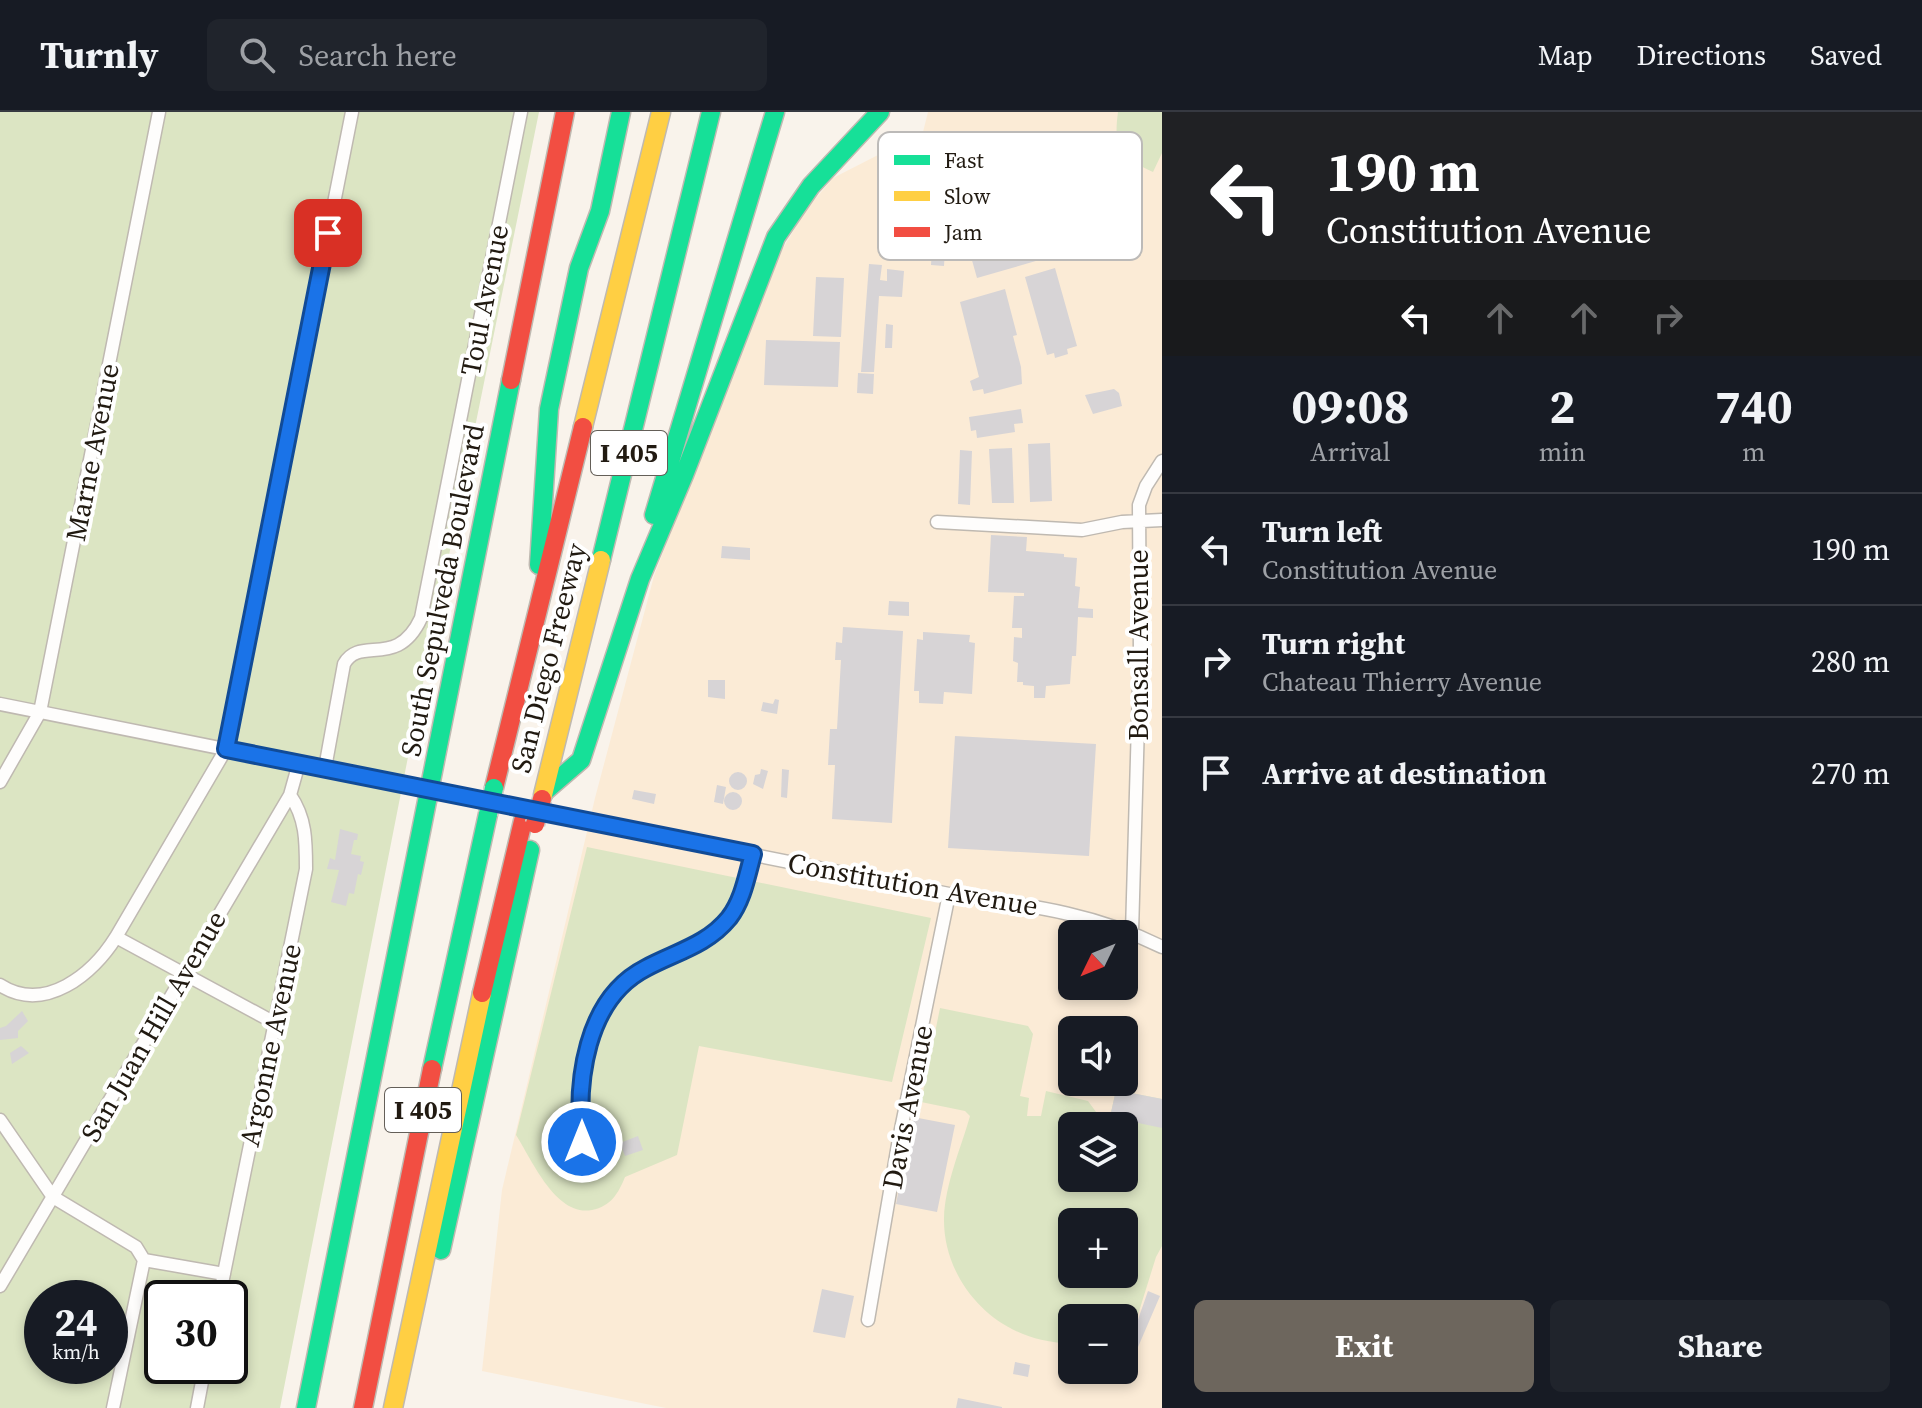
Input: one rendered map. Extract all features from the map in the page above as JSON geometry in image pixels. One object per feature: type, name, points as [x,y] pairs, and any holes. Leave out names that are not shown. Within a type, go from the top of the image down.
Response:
[{"type":"main road","name":"South Sepulveda Boulevard","points":[[306,1408],[565,112]]},
{"type":"main road","points":[[535,626],[549,409],[579,268],[579,246],[605,112]]},
{"type":"main road","points":[[579,268],[599,210],[621,112]]},
{"type":"main road","name":"San Diego Freeway","points":[[363,1408],[422,1115],[488,814],[661,112]]},
{"type":"main road","points":[[538,796],[699,112]]},
{"type":"main road","name":"San Diego Freeway","points":[[408,1408],[529,823],[711,112]]},
{"type":"main road","points":[[640,579],[641,560],[775,112]]},
{"type":"main road","points":[[538,796],[581,760],[640,579],[684,475],[776,237],[824,167],[880,112]]},
{"type":"main road","points":[[393,1408],[469,1046],[529,823]]},
{"type":"street","name":"Marne Avenue","points":[[0,782],[40,712],[159,112]]},
{"type":"street","points":[[3,991],[39,994],[56,991],[97,965],[226,749],[352,112]]},
{"type":"street","name":"Toul Avenue","points":[[325,768],[344,664],[348,657],[355,652],[381,651],[397,646],[408,639],[421,618],[521,112]]},
{"type":"street","name":"Bonsall Avenue","points":[[1132,920],[1140,653],[1138,520],[1139,505],[1146,486],[1162,461]]},
{"type":"street","points":[[937,522],[1082,530],[1138,520],[1162,520]]},
{"type":"street","name":"Constitution Avenue","points":[[0,704],[949,894],[1062,911],[1092,920]]},
{"type":"street","name":"San Juan Hill Avenue","points":[[0,1286],[290,795],[299,763]]},
{"type":"street","name":"Argonne Avenue","points":[[223,1280],[306,869],[305,827],[299,808],[290,795]]},
{"type":"street","points":[[584,1174],[580,1129],[584,1057],[604,1010],[627,980],[646,967],[683,953],[703,941],[729,918],[745,883],[753,854]]},
{"type":"street","name":"Davis Avenue","points":[[868,1320],[899,1139],[949,894]]},
{"type":"street","name":"Constitution Avenue","points":[[1138,935],[1162,947]]},
{"type":"street","points":[[116,937],[275,1023]]},
{"type":"street","points":[[0,1120],[53,1197],[136,1247],[144,1260],[113,1408]]},
{"type":"street","points":[[144,1260],[224,1274]]},
{"type":"street","points":[[197,1408],[202,1384]]},
{"type":"shaded area","points":[[928,112],[1162,112],[1162,1408],[666,1408],[482,1371],[502,1190],[595,798],[654,576],[763,290],[806,210],[833,178],[878,155],[878,260],[1142,260],[1142,132],[923,132]]},
{"type":"green space","points":[[0,112],[539,112],[280,1408],[0,1408]]},
{"type":"green space","points":[[1118,112],[1162,112],[1162,153],[1153,172],[1142,166],[1142,132],[1117,132]]},
{"type":"green space","points":[[587,847],[931,918],[892,1082],[699,1046],[677,1155],[625,1177],[620,1189],[604,1206],[579,1210],[567,1205],[546,1184],[516,1135]]},
{"type":"green space","points":[[940,1008],[1028,1026],[1033,1034],[1020,1096],[1029,1098],[1027,1116],[1041,1116],[1046,1091],[1088,1101],[1096,1112],[1058,1112],[1058,1192],[1138,1192],[1138,1112],[1111,1112],[1115,1096],[1138,1094],[1162,1099],[1162,1246],[1138,1315],[1138,1304],[1058,1304],[1058,1343],[1041,1340],[1006,1326],[978,1303],[956,1272],[945,1237],[945,1205],[950,1179],[970,1116],[965,1111],[921,1102]]},
{"type":"building","points":[[931,260],[944,260],[944,266],[931,265]]},
{"type":"building","points":[[972,260],[1039,260],[977,278]]},
{"type":"building","points":[[869,264],[882,265],[880,280],[887,281],[887,269],[904,271],[902,297],[879,296],[874,372],[861,372]]},
{"type":"building","points":[[1055,268],[1077,346],[1067,349],[1068,354],[1055,358],[1054,353],[1047,355],[1025,277]]},
{"type":"building","points":[[816,277],[844,278],[841,337],[813,336]]},
{"type":"building","points":[[1005,289],[1017,335],[1013,336],[1022,384],[984,394],[983,389],[973,391],[970,381],[979,377],[960,302]]},
{"type":"building","points":[[886,324],[893,325],[892,348],[885,348]]},
{"type":"building","points":[[766,340],[840,342],[838,387],[764,385]]},
{"type":"building","points":[[858,373],[874,374],[873,394],[857,393]]},
{"type":"building","points":[[1114,389],[1119,393],[1122,406],[1093,414],[1085,395]]},
{"type":"building","points":[[1021,409],[1023,423],[1014,424],[1015,432],[977,438],[976,430],[971,431],[969,417]]},
{"type":"building","points":[[1050,443],[1052,501],[1030,502],[1028,444]]},
{"type":"building","points":[[1012,448],[1014,503],[992,503],[989,449]]},
{"type":"building","points":[[960,450],[972,451],[970,505],[958,504]]},
{"type":"building","points":[[991,535],[1027,537],[1026,551],[1077,558],[1075,586],[1080,587],[1078,608],[1093,609],[1093,618],[1078,617],[1076,656],[1072,656],[1070,684],[1046,686],[1045,698],[1034,698],[1034,686],[1017,682],[1018,663],[1013,661],[1014,637],[1022,638],[1022,628],[1012,628],[1014,596],[1024,596],[1024,593],[988,592]]},
{"type":"building","points":[[722,546],[750,548],[750,560],[721,558]]},
{"type":"building","points":[[889,601],[909,602],[909,616],[888,615]]},
{"type":"building","points":[[843,627],[903,631],[892,823],[832,819],[835,765],[828,765],[830,729],[837,729],[841,660],[835,660],[836,642],[842,643]]},
{"type":"building","points":[[923,632],[970,635],[969,642],[975,643],[972,694],[944,692],[943,704],[919,703],[919,691],[914,691],[917,639],[923,640]]},
{"type":"building","points":[[708,680],[725,680],[725,699],[708,697]]},
{"type":"building","points":[[775,699],[779,700],[777,714],[761,711],[763,702],[773,704]]},
{"type":"building","points":[[955,736],[1096,744],[1089,856],[948,848]]},
{"type":"building","points":[[761,769],[768,771],[763,789],[753,784],[755,775],[760,774]]},
{"type":"building","points":[[782,769],[789,770],[787,798],[781,797]]},
{"type":"building","points":[[738,772],[747,781],[738,790],[729,781]]},
{"type":"building","points":[[717,785],[726,787],[723,804],[714,802]]},
{"type":"building","points":[[634,790],[656,794],[654,804],[632,799]]},
{"type":"building","points":[[733,792],[742,801],[733,810],[724,801]]},
{"type":"building","points":[[340,829],[358,834],[351,854],[361,856],[360,861],[364,862],[354,894],[349,893],[346,906],[331,902],[339,870],[327,869],[330,858],[335,860]]},
{"type":"building","points":[[22,1011],[28,1021],[18,1031],[18,1038],[0,1040],[0,1028]]},
{"type":"building","points":[[21,1046],[29,1053],[12,1064],[10,1053]]},
{"type":"building","points":[[1138,1094],[1162,1099],[1162,1128],[1138,1123],[1138,1112],[1111,1112],[1115,1096]]},
{"type":"building","points":[[913,1117],[955,1125],[937,1212],[896,1204]]},
{"type":"building","points":[[638,1136],[643,1150],[625,1156],[620,1143]]},
{"type":"building","points":[[822,1289],[854,1296],[845,1338],[813,1332]]},
{"type":"building","points":[[1148,1291],[1160,1296],[1138,1347],[1138,1320]]},
{"type":"building","points":[[1015,1362],[1030,1365],[1028,1377],[1013,1374]]},
{"type":"building","points":[[958,1398],[1002,1407],[1002,1408],[956,1408]]},
{"type":"traffic: fast","points":[[539,565],[549,409],[579,268],[600,211],[621,112]]},
{"type":"traffic: fast","points":[[601,560],[711,112]]},
{"type":"traffic: fast","points":[[654,515],[775,112]]},
{"type":"traffic: fast","points":[[544,792],[581,760],[640,579],[684,475],[776,237],[811,186],[880,112]]},
{"type":"traffic: fast","points":[[306,1408],[511,380]]},
{"type":"traffic: fast","points":[[488,814],[494,788]]},
{"type":"traffic: fast","points":[[432,1069],[488,814]]},
{"type":"traffic: fast","points":[[441,1250],[530,850]]},
{"type":"traffic: slow","points":[[583,427],[661,112]]},
{"type":"traffic: slow","points":[[543,795],[601,560]]},
{"type":"traffic: slow","points":[[393,1408],[482,993]]},
{"type":"traffic: jam","points":[[511,380],[565,112]]},
{"type":"traffic: jam","points":[[494,788],[583,427]]},
{"type":"traffic: jam","points":[[535,824],[542,799]]},
{"type":"traffic: jam","points":[[482,993],[523,821]]},
{"type":"traffic: jam","points":[[363,1408],[432,1069]]},
{"type":"route","points":[[328,233],[226,749],[753,854],[737,905],[729,918],[703,941],[683,953],[646,967],[627,980],[604,1010],[584,1057],[582,1142]]}]
